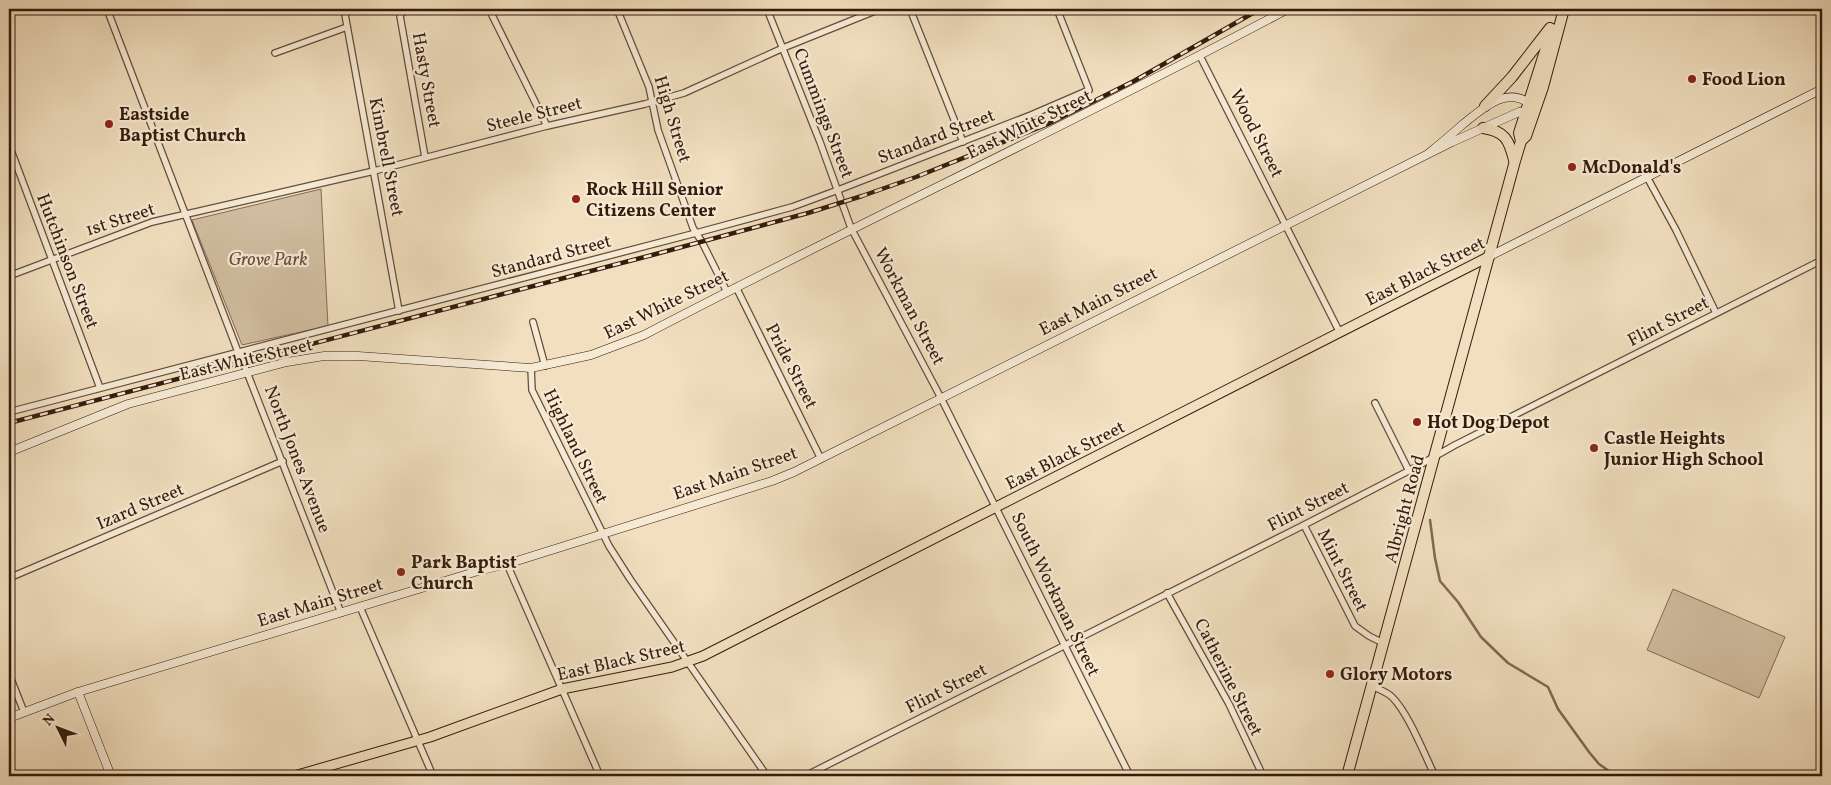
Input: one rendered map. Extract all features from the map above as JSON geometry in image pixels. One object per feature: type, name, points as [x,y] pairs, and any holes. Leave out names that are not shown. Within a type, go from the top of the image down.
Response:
[{"type":"highway","points":[[1545,63],[1557,9]]},
{"type":"highway","points":[[1530,108],[1564,9]]},
{"type":"highway","points":[[1485,106],[1512,77],[1553,26]]},
{"type":"highway","name":"Albright Road","points":[[1347,776],[1490,256],[1514,161],[1521,141],[1526,136],[1530,108]]},
{"type":"highway","points":[[1483,128],[1493,130],[1504,136],[1511,147],[1514,161]]},
{"type":"main road","name":"East Black Street","points":[[294,776],[418,741],[562,689],[688,662],[997,508],[1490,256]]},
{"type":"street","name":"North Jones Avenue","points":[[107,9],[238,352],[283,461],[341,613]]},
{"type":"street","name":"Kimbrell Street","points":[[344,9],[399,311]]},
{"type":"street","name":"Hasty Street","points":[[405,9],[400,16],[425,158]]},
{"type":"street","points":[[489,9],[547,126]]},
{"type":"street","name":"High Street","points":[[617,9],[649,87],[658,130],[696,233],[727,292]]},
{"type":"street","name":"Cummings Street","points":[[767,9],[851,228]]},
{"type":"street","name":"Steele Street","points":[[185,215],[374,171],[547,126],[652,102],[684,92],[783,48],[880,9]]},
{"type":"street","points":[[910,9],[963,142]]},
{"type":"street","name":"Standard Street","points":[[9,412],[792,207],[963,142],[1089,90],[1057,9]]},
{"type":"street","name":"East White Street","points":[[9,452],[128,404],[287,362],[324,356],[358,356],[531,368],[592,355],[618,346],[644,335],[851,228],[1200,56],[1288,9]]},
{"type":"street","points":[[275,53],[348,27]]},
{"type":"street","name":"Wood Street","points":[[1200,56],[1340,333]]},
{"type":"street","name":"East Black Street","points":[[1490,256],[1822,89]]},
{"type":"street","name":"East Main Street","points":[[1429,153],[1485,106],[1498,100],[1516,98],[1530,108]]},
{"type":"street","name":"East Main Street","points":[[9,718],[78,692],[478,571],[507,564],[772,481],[821,459],[1429,153],[1530,108]]},
{"type":"street","name":"Hutchinson Street","points":[[9,145],[100,388]]},
{"type":"street","points":[[1648,177],[1716,313]]},
{"type":"street","name":"1st Street","points":[[9,276],[152,222],[185,215]]},
{"type":"street","name":"Workman Street","points":[[851,228],[942,398]]},
{"type":"street","name":"Flint Street","points":[[806,776],[1304,525],[1435,456],[1822,260]]},
{"type":"street","name":"Pride Street","points":[[736,287],[821,459]]},
{"type":"street","name":"Highland Street","points":[[533,322],[545,366]]},
{"type":"street","name":"Highland Street","points":[[531,368],[532,390],[603,534],[630,579],[767,776]]},
{"type":"street","name":"South Workman Street","points":[[942,398],[1130,776]]},
{"type":"street","points":[[1375,403],[1409,471]]},
{"type":"street","name":"Izard Street","points":[[9,578],[283,461]]},
{"type":"street","name":"Mint Street","points":[[1304,525],[1355,626],[1360,631],[1384,643]]},
{"type":"street","points":[[507,564],[600,776]]},
{"type":"street","name":"Catherine Street","points":[[1167,593],[1229,704],[1263,776]]},
{"type":"street","points":[[360,607],[434,776]]},
{"type":"street","points":[[9,674],[24,712]]},
{"type":"street","points":[[1372,686],[1388,694],[1399,706],[1435,776]]},
{"type":"street","points":[[78,692],[111,776]]},
{"type":"green space","name":"Grove Park","points":[[321,189],[328,326],[242,345],[192,220]]},
{"type":"green space","points":[[1673,589],[1785,637],[1759,698],[1647,650]]},
{"type":"waterway","points":[[1430,520],[1440,581],[1458,602],[1481,637],[1508,663],[1548,687],[1558,709],[1589,752],[1599,764],[1616,776]]},
{"type":"railway","points":[[9,423],[656,254],[808,213],[862,196],[916,177],[1048,124],[1134,81],[1260,9]]},
{"type":"place","name":"Food Lion","points":[[1692,79]]},
{"type":"place","name":"Eastside Baptist Church","points":[[109,124]]},
{"type":"place","name":"McDonald's","points":[[1572,167]]},
{"type":"place","name":"Rock Hill Senior Citizens Center","points":[[576,199]]},
{"type":"place","name":"Hot Dog Depot","points":[[1417,422]]},
{"type":"place","name":"Castle Heights Junior High School","points":[[1594,448]]},
{"type":"place","name":"Park Baptist Church","points":[[401,572]]},
{"type":"place","name":"Glory Motors","points":[[1330,674]]}]
